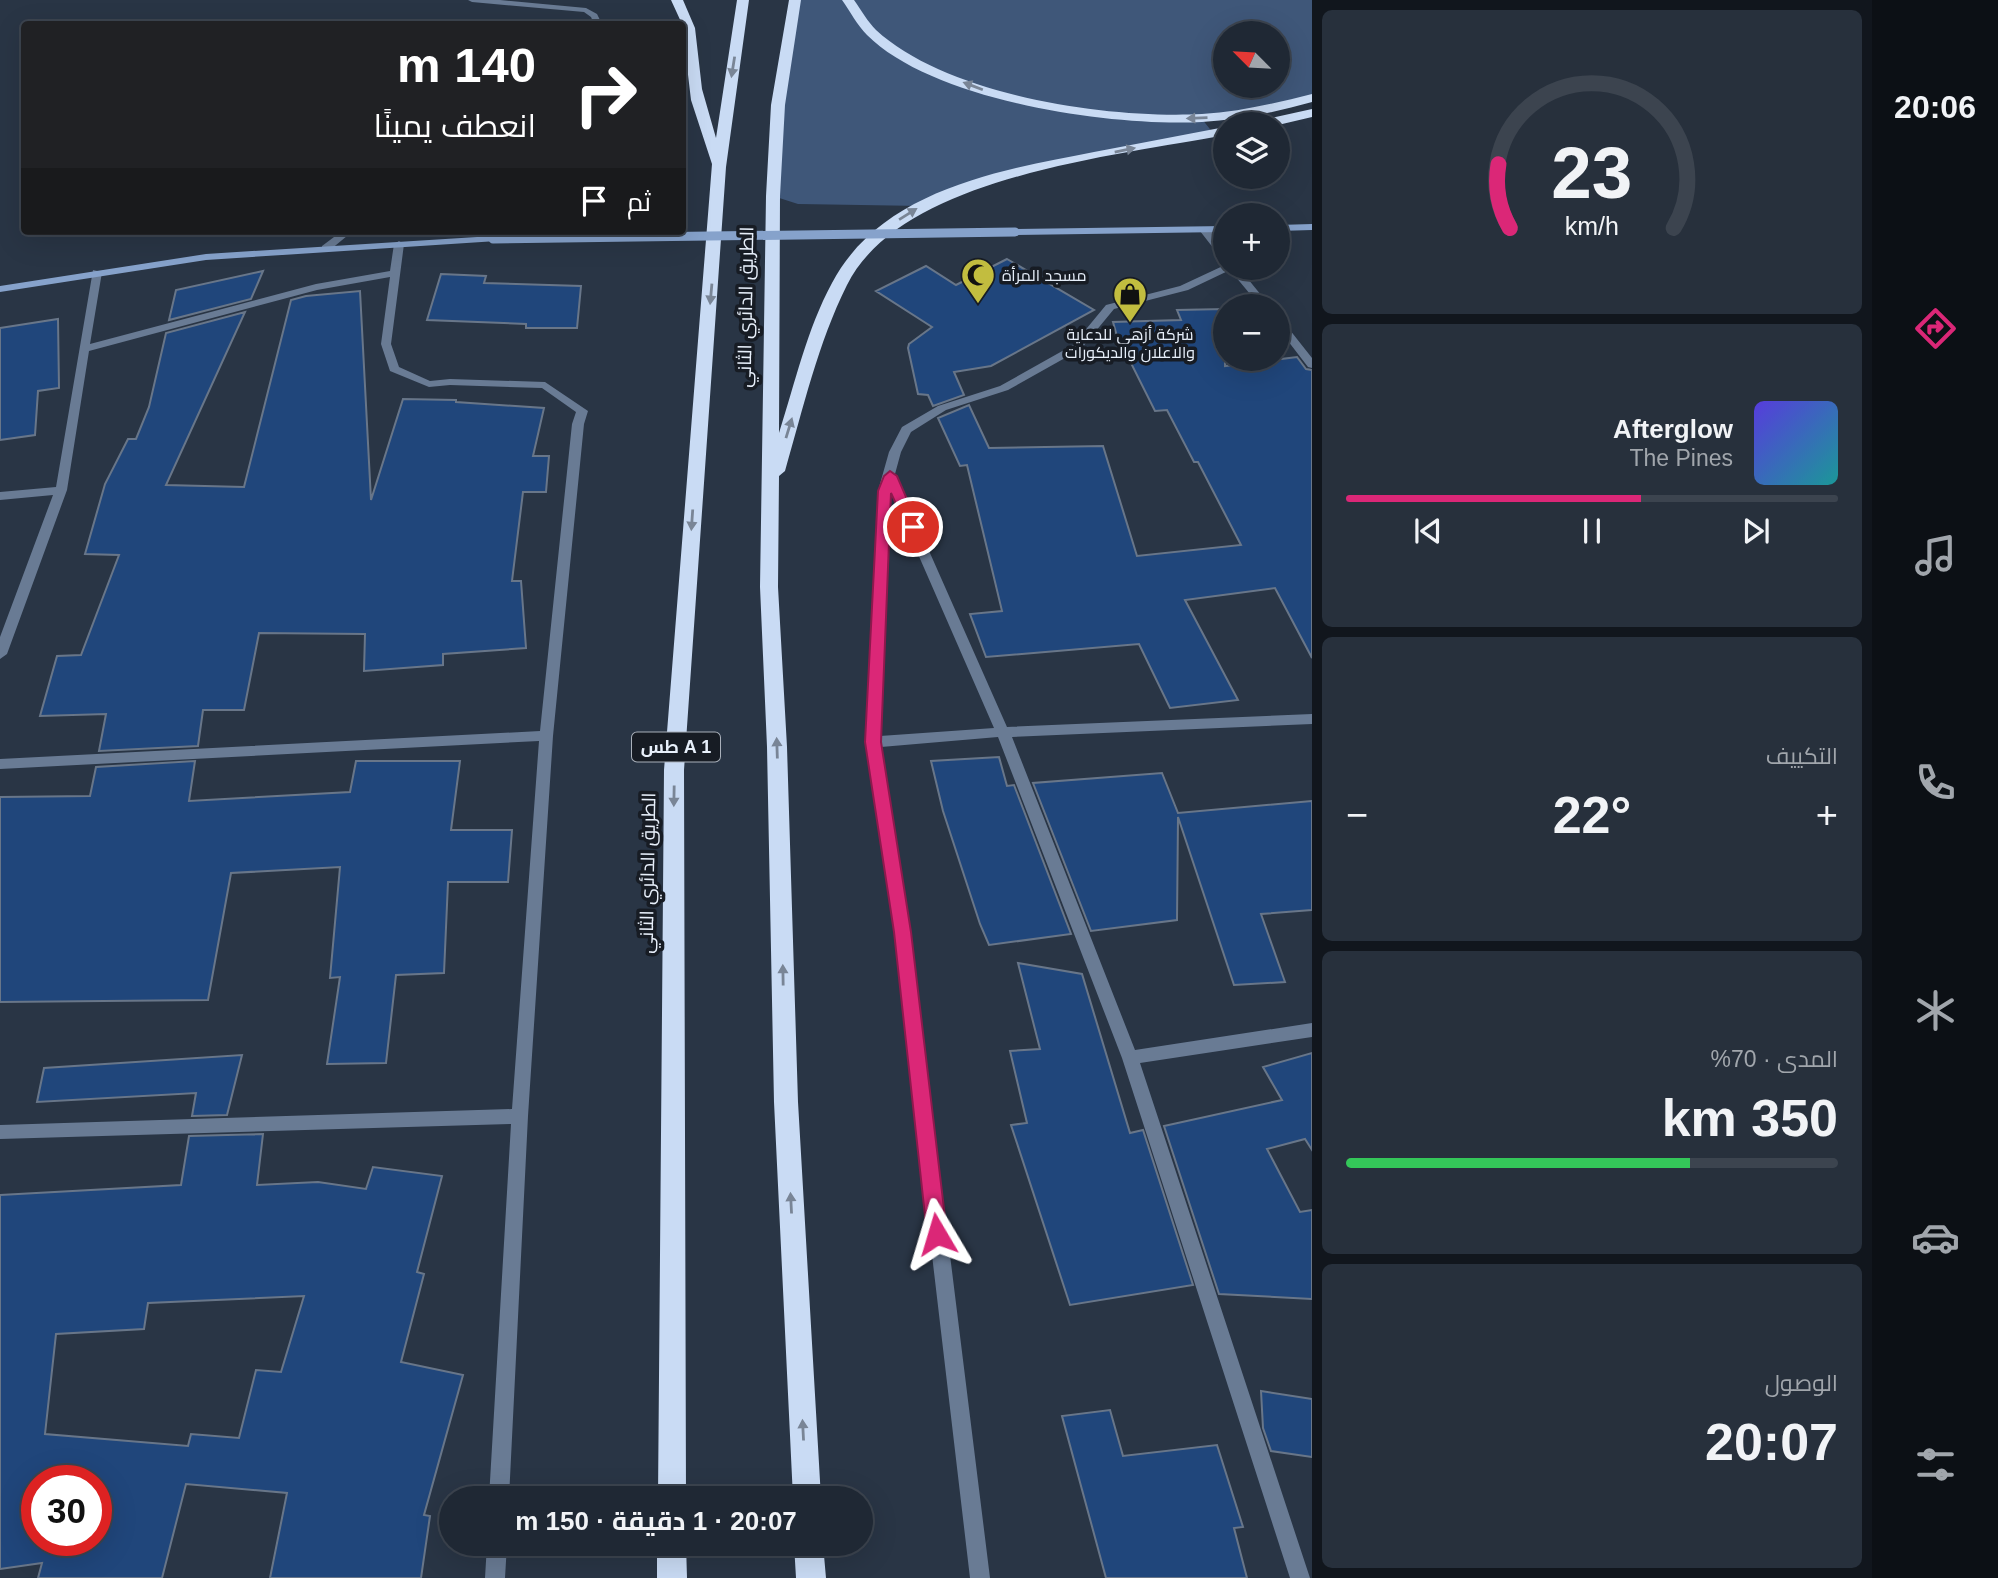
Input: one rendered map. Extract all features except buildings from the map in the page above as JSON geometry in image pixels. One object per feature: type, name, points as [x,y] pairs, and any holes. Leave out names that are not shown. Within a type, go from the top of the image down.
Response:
[{"type":"highway","points":[[677,0],[687,15],[693,37],[694,78],[703,121],[719,167]]},
{"type":"highway","name":"الطريق الدائري الثاني","points":[[672,1486],[674,770],[719,167],[743,0]]},
{"type":"highway","name":"الطريق الدائري الثاني","points":[[795,0],[778,105],[773,196],[769,587],[777,747],[786,1102],[806,1486]]},
{"type":"highway","points":[[848,0],[867,27],[896,51],[932,71],[987,92],[1020,101],[1073,112],[1132,118],[1201,118],[1269,110],[1312,98]]},
{"type":"highway","points":[[1290,118],[1312,113]]},
{"type":"highway","points":[[769,493],[817,338],[840,282],[867,246],[897,221],[917,208],[1006,173],[1213,133]]},
{"type":"highway","points":[[672,1556],[672,1578]]},
{"type":"highway","points":[[810,1556],[811,1578]]},
{"type":"street","points":[[471,0],[586,10],[596,21]]},
{"type":"street","points":[[1290,228],[1312,227]]},
{"type":"street","points":[[1204,229],[1213,241]]},
{"type":"street","points":[[0,289],[206,257],[493,239],[1213,229]]},
{"type":"street","points":[[326,248],[343,235]]},
{"type":"street","points":[[399,244],[386,344],[394,369],[429,384],[450,382],[545,385],[582,411],[578,425],[546,736],[520,1116],[500,1486]]},
{"type":"street","points":[[0,654],[61,490],[97,272]]},
{"type":"street","points":[[85,349],[316,287],[396,273]]},
{"type":"street","points":[[980,1578],[902,932],[873,742],[884,491],[895,452],[906,430],[942,408],[1013,383],[1077,347],[1110,307],[1184,288],[1213,275]]},
{"type":"street","points":[[1244,280],[1255,294]]},
{"type":"street","points":[[1290,337],[1312,365]]},
{"type":"street","points":[[890,476],[1003,732],[1130,1058],[1300,1578]]},
{"type":"street","points":[[0,496],[61,490]]},
{"type":"street","points":[[873,742],[1003,732],[1312,719]]},
{"type":"street","points":[[0,764],[546,736]]},
{"type":"street","points":[[1130,1058],[1312,1030]]},
{"type":"street","points":[[0,1132],[520,1116]]},
{"type":"street","points":[[495,1578],[496,1556]]},
{"type":"shaded area","points":[[796,0],[1312,0],[1312,96],[1235,112],[1213,112],[1213,117],[1202,119],[1213,133],[1006,173],[923,206],[798,204],[773,196]]},
{"type":"place","name":"مسجد المرأة","points":[[978,305]]},
{"type":"place","name":"شركة أزهى للدعاية والاعلان والديكورات","points":[[1130,324]]},
{"type":"route","points":[[913,527],[890,476],[884,491],[873,742],[902,932],[937,1234]]}]
